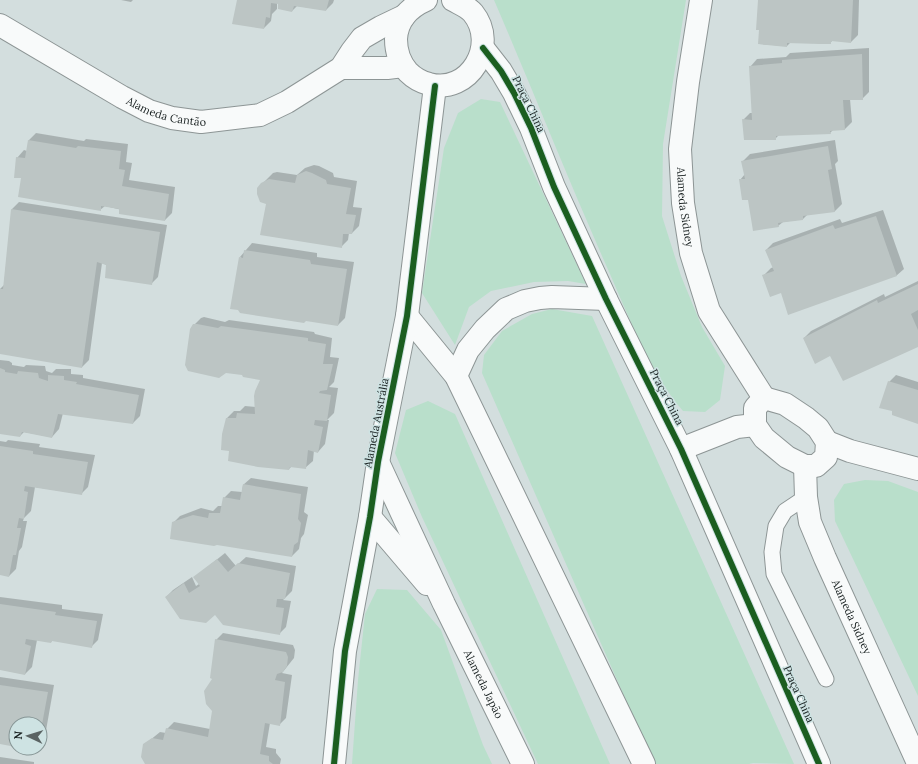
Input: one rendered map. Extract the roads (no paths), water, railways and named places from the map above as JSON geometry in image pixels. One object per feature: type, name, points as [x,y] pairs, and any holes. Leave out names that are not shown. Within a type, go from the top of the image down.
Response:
[{"type":"street","points":[[426,0],[413,6],[404,16],[399,25],[396,36],[396,47],[398,57],[403,66],[412,76],[435,86],[457,82],[467,76],[480,58],[482,35],[479,23],[472,13],[463,5],[453,0]]},
{"type":"street","name":"Alameda Sidney","points":[[701,0],[688,82],[680,149],[683,203],[691,252],[709,311],[764,398]]},
{"type":"street","name":"Alameda Cantão","points":[[0,24],[122,97],[149,111],[172,118],[201,122],[260,115],[287,102],[341,68],[362,38],[404,16]]},
{"type":"street","name":"Praça China","points":[[482,48],[501,71],[514,93],[531,128],[554,187],[606,300],[681,449],[819,764]]},
{"type":"street","points":[[341,68],[386,68],[403,66]]},
{"type":"street","name":"Alameda Austrália","points":[[334,764],[345,651],[370,517],[378,462],[407,316],[435,86]]},
{"type":"street","points":[[456,376],[468,350],[485,329],[506,309],[525,301],[540,298],[552,297],[606,300]]},
{"type":"street","points":[[407,316],[456,376],[644,764]]},
{"type":"street","points":[[827,442],[826,457],[816,466],[805,466],[787,457],[764,438],[754,425],[755,408],[764,398],[785,404],[818,428],[827,442],[850,451],[918,469]]},
{"type":"street","points":[[681,449],[738,427],[754,425]]},
{"type":"street","name":"Alameda Japão","points":[[378,462],[444,604],[524,764]]},
{"type":"street","name":"Alameda Sidney","points":[[805,466],[806,497],[810,522],[918,763]]},
{"type":"street","name":"Alameda Japão","points":[[370,517],[444,604]]},
{"type":"lane","points":[[806,497],[785,511],[776,526],[772,552],[774,574],[826,679]]}]
